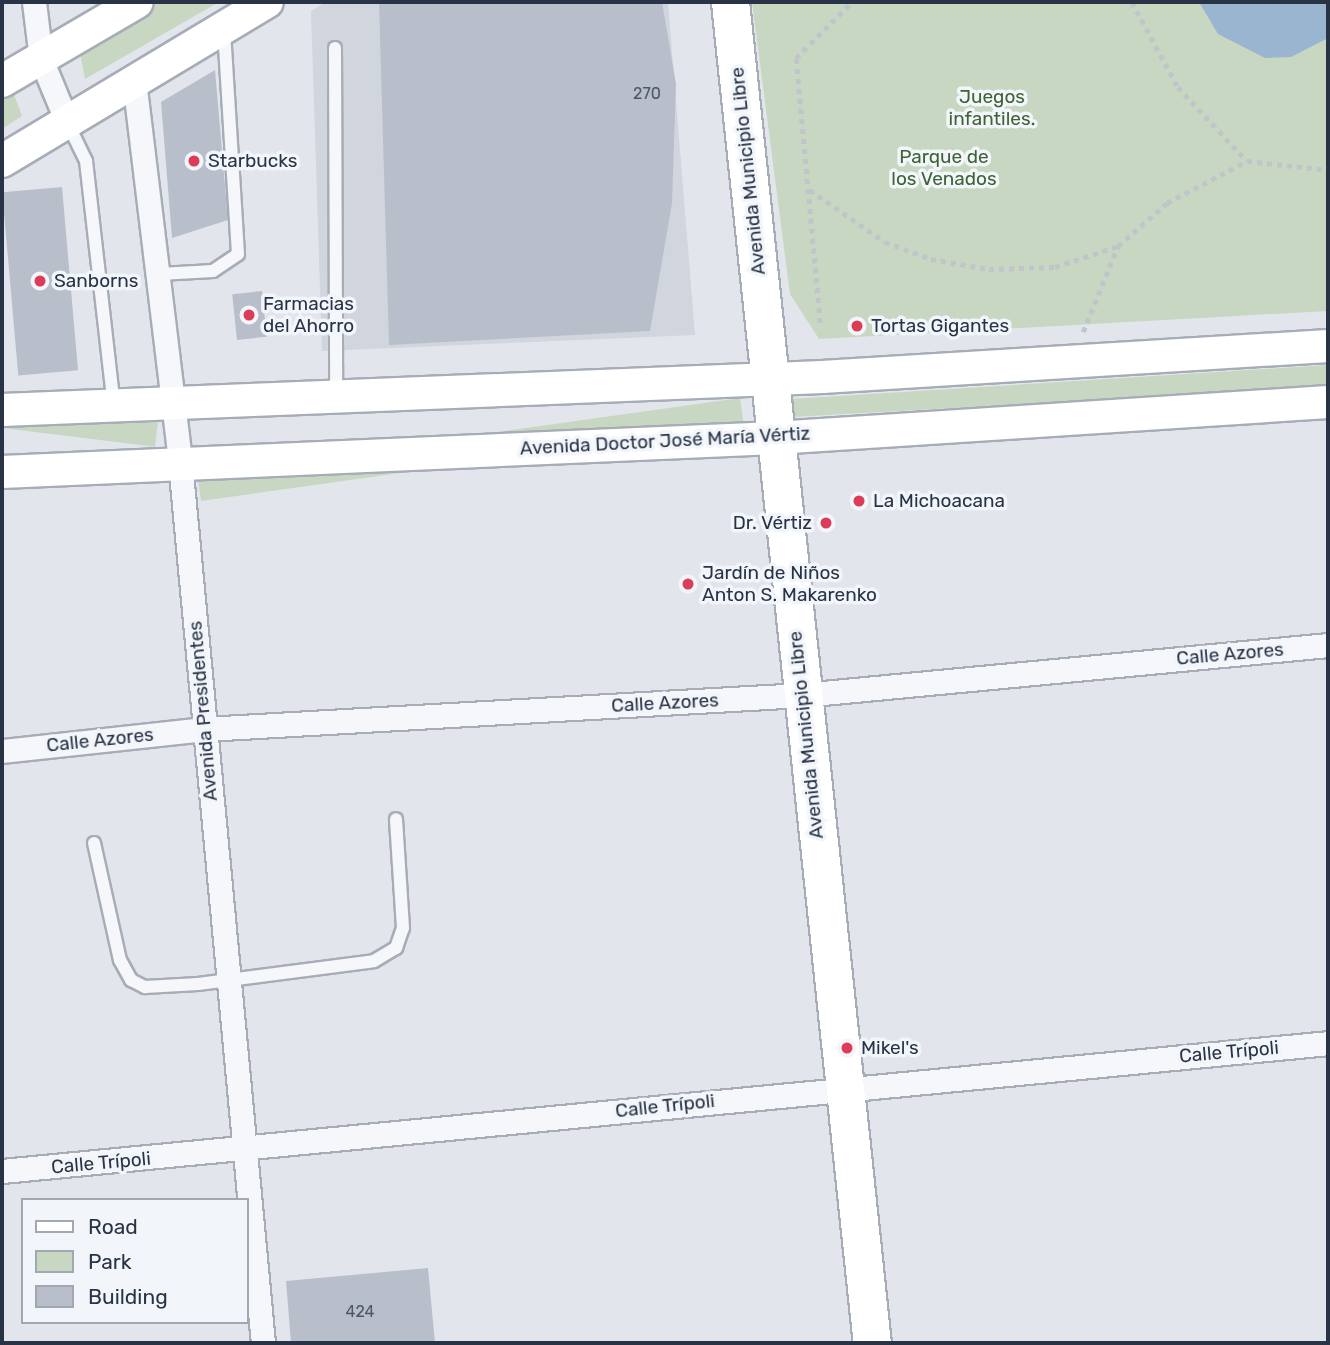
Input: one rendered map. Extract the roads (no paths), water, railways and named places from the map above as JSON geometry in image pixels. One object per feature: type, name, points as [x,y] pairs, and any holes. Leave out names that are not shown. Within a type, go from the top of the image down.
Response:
[{"type":"main road","points":[[2,81],[137,2]]},
{"type":"main road","points":[[2,161],[267,2]]},
{"type":"main road","name":"Avenida Municipio Libre","points":[[730,2],[872,1343]]},
{"type":"main road","points":[[2,410],[336,392],[769,379],[1328,345]]},
{"type":"main road","name":"Avenida Doctor José María Vértiz","points":[[2,472],[180,462],[775,438],[1328,401]]},
{"type":"street","points":[[33,2],[41,59],[67,122]]},
{"type":"street","name":"Avenida Presidentes","points":[[134,80],[174,402],[263,1343]]},
{"type":"street","name":"Calle Azores","points":[[2,751],[205,729],[802,695],[1328,645]]},
{"type":"street","name":"Calle Trípoli","points":[[2,1171],[244,1150],[845,1088],[1328,1043]]},
{"type":"lane","points":[[160,274],[213,271],[239,254],[224,27]]},
{"type":"lane","points":[[335,48],[336,392]]},
{"type":"lane","points":[[67,122],[86,161],[114,405]]},
{"type":"lane","points":[[94,844],[120,960],[131,980],[145,987],[227,981],[374,961],[396,948],[403,928],[396,819]]},
{"type":"water","points":[[1199,2],[1328,2],[1328,38],[1291,57],[1265,58],[1218,34]]},
{"type":"place","name":"Starbucks","points":[[194,161]]},
{"type":"place","name":"Sanborns","points":[[40,281]]},
{"type":"place","name":"Farmacias del Ahorro","points":[[249,315]]},
{"type":"place","name":"Tortas Gigantes","points":[[857,326]]},
{"type":"place","name":"La Michoacana","points":[[859,501]]},
{"type":"place","name":"Dr. Vértiz","points":[[826,523]]},
{"type":"place","name":"Jardín de Niños Anton S. Makarenko","points":[[688,584]]},
{"type":"place","name":"Mikel's","points":[[847,1048]]},
{"type":"park label","name":"Juegos infantiles.","points":[[992,108]]},
{"type":"park label","name":"Parque de los Venados","points":[[944,168]]}]
